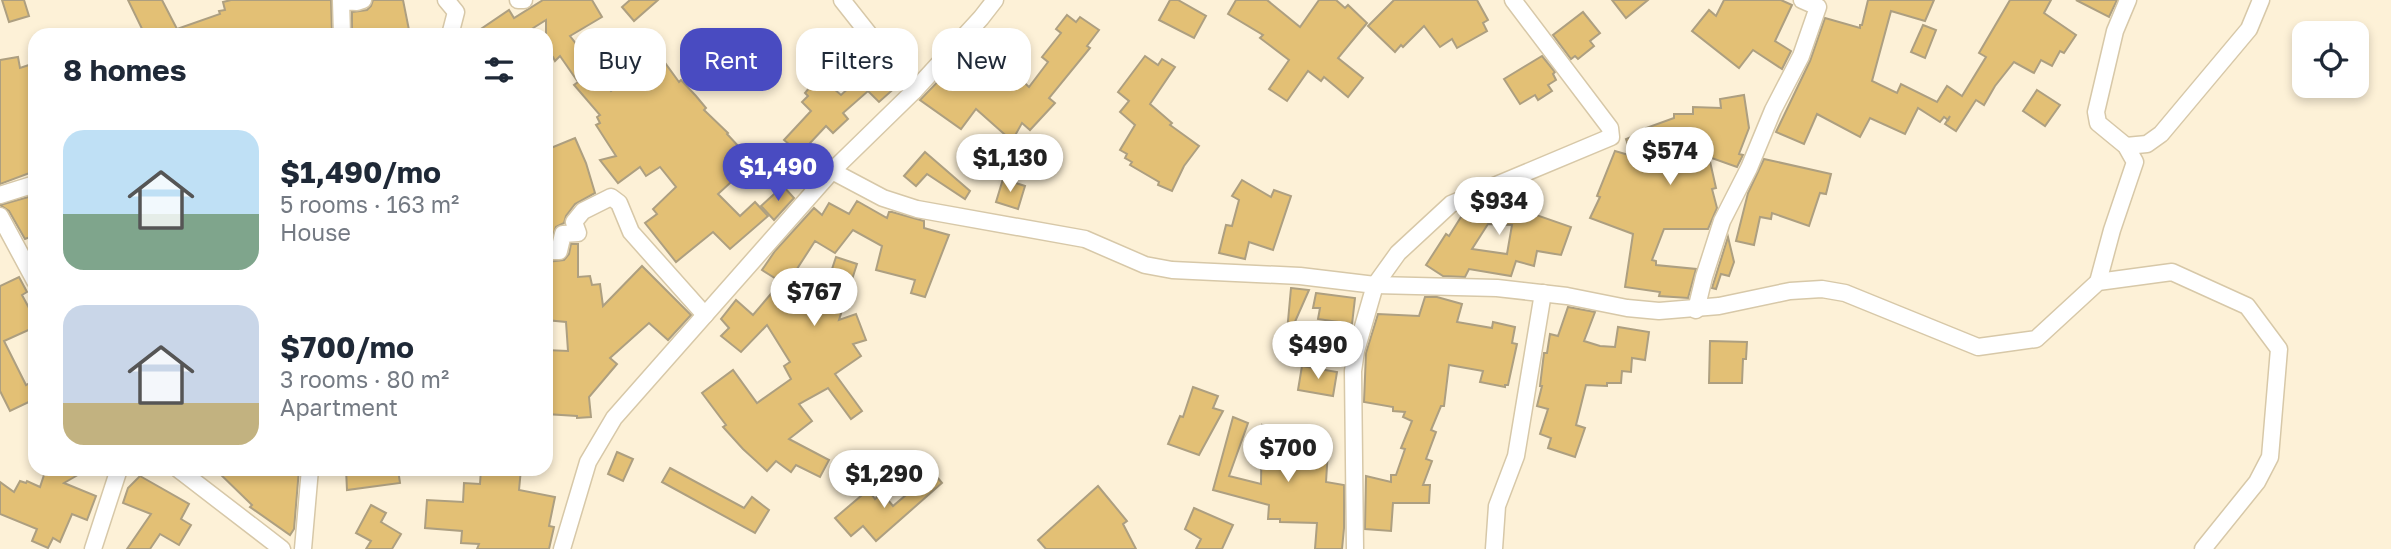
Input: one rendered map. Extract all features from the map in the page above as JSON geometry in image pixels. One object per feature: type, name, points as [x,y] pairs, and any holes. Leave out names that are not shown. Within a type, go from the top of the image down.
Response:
[{"type":"street","points":[[342,28],[341,1],[363,0]]},
{"type":"street","points":[[446,0],[456,12],[452,28]]},
{"type":"street","points":[[518,0],[524,0]]},
{"type":"street","points":[[842,0],[864,28]]},
{"type":"street","points":[[918,87],[995,0]]},
{"type":"street","points":[[1355,549],[1353,371],[1375,285],[1398,253],[1451,204],[1611,137],[1610,128],[1513,0]]},
{"type":"street","points":[[1696,310],[1722,221],[1801,56],[1818,7],[1802,0]]},
{"type":"street","points":[[832,171],[883,198],[916,209],[1085,239],[1119,255],[1172,270],[1300,276],[1375,285],[1497,288],[1660,311],[1696,310],[1790,291],[1822,289],[1845,293],[1978,347],[2036,339],[2098,282],[2135,162],[2126,146],[2098,123],[2096,112],[2115,31],[2128,0]]},
{"type":"street","points":[[2126,146],[2147,144],[2161,134],[2249,29],[2261,0]]},
{"type":"street","points":[[562,549],[588,463],[602,436],[631,397],[832,171],[914,91]]},
{"type":"street","points":[[0,195],[28,186]]},
{"type":"street","points":[[553,251],[559,251],[563,234],[578,233],[574,222],[583,211],[611,197],[619,203],[631,232],[705,315]]},
{"type":"street","points":[[0,216],[28,268]]},
{"type":"street","points":[[2098,282],[2172,272],[2247,306],[2279,349],[2270,457],[2257,482],[2203,549]]},
{"type":"street","points":[[1494,549],[1497,506],[1516,456],[1543,293]]},
{"type":"street","points":[[93,549],[117,476]]},
{"type":"street","points":[[187,476],[282,549]]},
{"type":"street","points":[[303,549],[309,476]]},
{"type":"building","points":[[2,0],[24,0],[29,16],[9,22]]},
{"type":"building","points":[[128,0],[162,0],[176,28],[142,28]]},
{"type":"building","points":[[231,0],[331,0],[332,28],[180,28],[220,14],[219,11],[225,10],[223,2]]},
{"type":"building","points":[[373,0],[403,0],[409,28],[352,28],[352,12],[367,10]]},
{"type":"building","points":[[543,0],[592,0],[602,17],[583,28],[574,28],[574,34],[570,36],[574,41],[574,76],[560,56],[555,61],[553,57],[553,28],[546,28],[546,20],[533,28],[482,28],[509,10],[514,18]]},
{"type":"building","points":[[630,0],[658,0],[634,21],[622,7]]},
{"type":"building","points":[[1170,0],[1178,0],[1206,16],[1194,38],[1159,20]]},
{"type":"building","points":[[1236,0],[1267,0],[1300,27],[1319,0],[1336,0],[1345,8],[1348,5],[1367,23],[1338,58],[1363,78],[1348,97],[1324,77],[1321,81],[1308,71],[1287,101],[1269,89],[1289,60],[1260,38],[1263,35],[1228,14]]},
{"type":"building","points":[[1394,0],[1477,0],[1488,20],[1483,23],[1487,31],[1457,48],[1452,39],[1440,47],[1424,26],[1395,52],[1368,26]]},
{"type":"building","points":[[1612,0],[1648,0],[1626,18]]},
{"type":"building","points":[[1724,0],[1781,0],[1792,5],[1775,41],[1791,51],[1782,69],[1753,50],[1739,68],[1692,31],[1709,10],[1716,16]]},
{"type":"building","points":[[1868,0],[1934,0],[1925,21],[1891,11],[1872,81],[1897,93],[1901,84],[1937,102],[1947,86],[1962,96],[1986,57],[1979,53],[2010,0],[2051,0],[2044,13],[2076,35],[2064,53],[2060,51],[2052,66],[2041,60],[2034,73],[2014,62],[1984,105],[1976,100],[1956,131],[1945,124],[1948,120],[1944,117],[1940,122],[1918,108],[1905,134],[1870,118],[1860,137],[1817,114],[1804,144],[1776,132],[1810,61],[1825,18],[1860,28]]},
{"type":"building","points":[[2076,0],[2117,0],[2109,17]]},
{"type":"building","points":[[1583,12],[1600,33],[1590,41],[1594,46],[1578,59],[1575,56],[1571,59],[1553,35]]},
{"type":"building","points":[[1067,15],[1076,22],[1080,17],[1099,30],[1087,46],[1090,48],[1049,98],[1055,103],[1030,130],[1022,123],[1012,141],[976,109],[961,129],[920,100],[932,88],[932,91],[1031,91],[1031,84],[1048,62],[1042,57],[1061,33],[1056,29]]},
{"type":"building","points":[[1923,25],[1936,30],[1925,58],[1911,52]]},
{"type":"building","points":[[1145,56],[1158,65],[1162,59],[1175,67],[1150,104],[1172,123],[1170,125],[1199,146],[1184,166],[1172,191],[1158,185],[1159,182],[1130,165],[1132,162],[1125,158],[1127,154],[1120,150],[1135,125],[1120,112],[1129,101],[1118,92]]},
{"type":"building","points":[[1542,56],[1555,72],[1553,74],[1556,80],[1548,85],[1552,91],[1538,100],[1535,95],[1520,104],[1504,79]]},
{"type":"building","points":[[18,57],[20,68],[28,65],[28,174],[0,184],[0,60]]},
{"type":"building","points":[[666,64],[680,81],[680,91],[691,91],[706,108],[704,110],[753,162],[718,194],[740,216],[755,202],[768,216],[730,249],[713,232],[676,262],[645,223],[657,214],[653,209],[676,187],[660,167],[646,176],[640,167],[618,183],[600,160],[616,156],[596,125],[600,123],[597,117],[600,115],[579,91],[666,91]]},
{"type":"building","points":[[2037,90],[2060,105],[2045,126],[2023,111]]},
{"type":"building","points":[[836,91],[841,95],[845,91],[868,91],[843,113],[848,119],[833,133],[826,126],[796,158],[803,167],[788,180],[771,161],[790,145],[784,140],[811,111],[802,102],[808,96],[805,93]]},
{"type":"building","points":[[868,91],[891,91],[879,102]]},
{"type":"building","points":[[1744,95],[1749,128],[1739,154],[1743,155],[1737,167],[1709,157],[1716,188],[1712,189],[1717,208],[1708,229],[1664,229],[1652,260],[1656,261],[1656,265],[1696,269],[1688,298],[1659,296],[1660,292],[1625,287],[1633,234],[1590,218],[1615,151],[1632,156],[1626,139],[1647,131],[1646,128],[1674,118],[1674,114],[1693,114],[1693,107],[1721,108],[1720,99]]},
{"type":"building","points":[[575,138],[595,193],[575,204],[564,223],[556,227],[553,235],[553,147]]},
{"type":"building","points":[[925,152],[970,191],[965,199],[927,174],[916,186],[904,176]]},
{"type":"building","points":[[1764,159],[1831,174],[1826,194],[1820,193],[1809,226],[1772,213],[1771,219],[1760,217],[1754,245],[1736,241],[1748,193]]},
{"type":"building","points":[[1003,179],[1025,186],[1018,209],[996,202]]},
{"type":"building","points":[[1242,180],[1271,197],[1274,190],[1291,196],[1273,250],[1249,242],[1245,259],[1219,253],[1226,225],[1232,226],[1239,200],[1232,196]]},
{"type":"building","points":[[1530,182],[1534,193],[1531,194],[1538,209],[1536,215],[1571,227],[1561,255],[1537,251],[1534,266],[1516,261],[1511,276],[1469,269],[1465,277],[1443,276],[1426,265],[1466,209],[1486,221],[1486,201],[1495,197],[1508,197],[1506,192]],"holes":[[[1488,224],[1512,225],[1507,254],[1472,249]]]},
{"type":"building","points":[[783,186],[794,198],[774,220],[761,206]]},
{"type":"building","points":[[28,197],[28,238],[25,239],[9,211],[0,205]]},
{"type":"building","points":[[857,201],[887,218],[889,212],[892,212],[924,221],[924,228],[949,235],[925,297],[911,293],[915,280],[876,270],[882,246],[853,230],[835,253],[815,241],[795,272],[827,284],[836,257],[857,264],[839,320],[856,314],[866,340],[853,344],[861,356],[835,374],[862,411],[851,419],[828,388],[799,404],[812,421],[789,439],[829,460],[820,477],[796,465],[791,472],[776,461],[767,471],[723,427],[726,425],[702,393],[733,370],[757,403],[791,379],[784,366],[790,362],[767,325],[741,352],[721,336],[729,328],[721,319],[736,300],[753,315],[781,282],[762,270],[775,251],[814,208],[822,215],[829,203],[849,214]]},
{"type":"building","points":[[1728,237],[1734,262],[1729,276],[1721,274],[1716,289],[1712,288]]},
{"type":"building","points":[[571,244],[578,244],[578,277],[590,276],[592,285],[600,284],[603,306],[642,266],[691,315],[668,340],[649,323],[610,358],[617,364],[589,397],[591,417],[553,414],[553,350],[568,351],[566,322],[553,321],[553,261],[564,260],[569,254]]},
{"type":"building","points":[[19,277],[27,292],[22,295],[28,306],[28,330],[4,341],[26,385],[28,384],[28,402],[10,411],[0,391],[0,286]]},
{"type":"building","points":[[1291,288],[1309,290],[1290,333],[1287,332]]},
{"type":"building","points":[[1316,293],[1355,298],[1352,324],[1318,319],[1320,308],[1313,308]]},
{"type":"building","points":[[1425,297],[1437,297],[1462,304],[1457,322],[1492,328],[1493,322],[1515,327],[1512,343],[1517,344],[1508,385],[1505,387],[1480,382],[1483,371],[1449,365],[1444,406],[1441,406],[1431,430],[1436,432],[1426,459],[1432,461],[1423,485],[1430,485],[1429,503],[1393,503],[1391,531],[1365,529],[1366,476],[1391,482],[1391,475],[1396,475],[1405,449],[1401,448],[1412,421],[1403,417],[1405,412],[1393,411],[1393,407],[1364,402],[1366,353],[1378,314],[1419,316]]},
{"type":"building","points":[[1568,307],[1595,312],[1584,341],[1600,346],[1615,347],[1618,327],[1649,332],[1645,360],[1632,358],[1631,372],[1622,371],[1621,383],[1607,383],[1607,386],[1586,385],[1576,425],[1585,428],[1575,457],[1548,448],[1551,438],[1540,434],[1548,409],[1537,406],[1542,386],[1544,353],[1547,353],[1550,334],[1558,336]]},
{"type":"building","points":[[1710,341],[1747,342],[1742,383],[1709,383]]},
{"type":"building","points":[[1302,366],[1337,372],[1333,396],[1298,390]]},
{"type":"building","points":[[1193,387],[1218,396],[1213,408],[1223,411],[1199,455],[1168,444],[1180,416],[1183,417]]},
{"type":"building","points":[[1233,417],[1248,423],[1229,476],[1261,484],[1262,425],[1286,433],[1286,448],[1328,450],[1326,482],[1344,485],[1342,549],[1315,549],[1317,523],[1268,519],[1269,505],[1213,490]]},
{"type":"building","points":[[617,452],[633,459],[623,481],[608,474]]},
{"type":"building","points":[[670,468],[744,508],[752,497],[769,510],[755,533],[662,482]]},
{"type":"building","points":[[933,472],[942,483],[876,541],[863,526],[851,536],[835,518],[868,490],[875,499],[882,493],[893,506]]},
{"type":"building","points":[[44,476],[76,476],[64,483],[96,496],[87,520],[72,514],[60,542],[53,538],[48,548],[32,541],[37,529],[0,514],[0,482],[14,492],[20,481],[40,487]]},
{"type":"building","points":[[140,476],[189,504],[181,519],[191,525],[179,545],[160,534],[150,549],[127,549],[151,514],[123,503],[128,488]]},
{"type":"building","points":[[222,476],[298,476],[294,529],[290,535],[250,507],[252,505]]},
{"type":"building","points":[[346,476],[399,476],[400,483],[347,490]]},
{"type":"building","points":[[481,476],[520,476],[519,490],[555,497],[549,526],[554,527],[549,549],[477,549],[479,544],[461,543],[462,531],[425,528],[427,500],[463,502],[464,483],[480,484]]},
{"type":"building","points":[[1098,486],[1127,521],[1123,524],[1136,549],[1046,549],[1038,540]]},
{"type":"building","points":[[371,505],[386,513],[381,522],[401,534],[392,549],[366,549],[371,541],[356,533]]},
{"type":"building","points":[[1194,508],[1233,525],[1222,549],[1196,549],[1201,539],[1185,529]]}]
